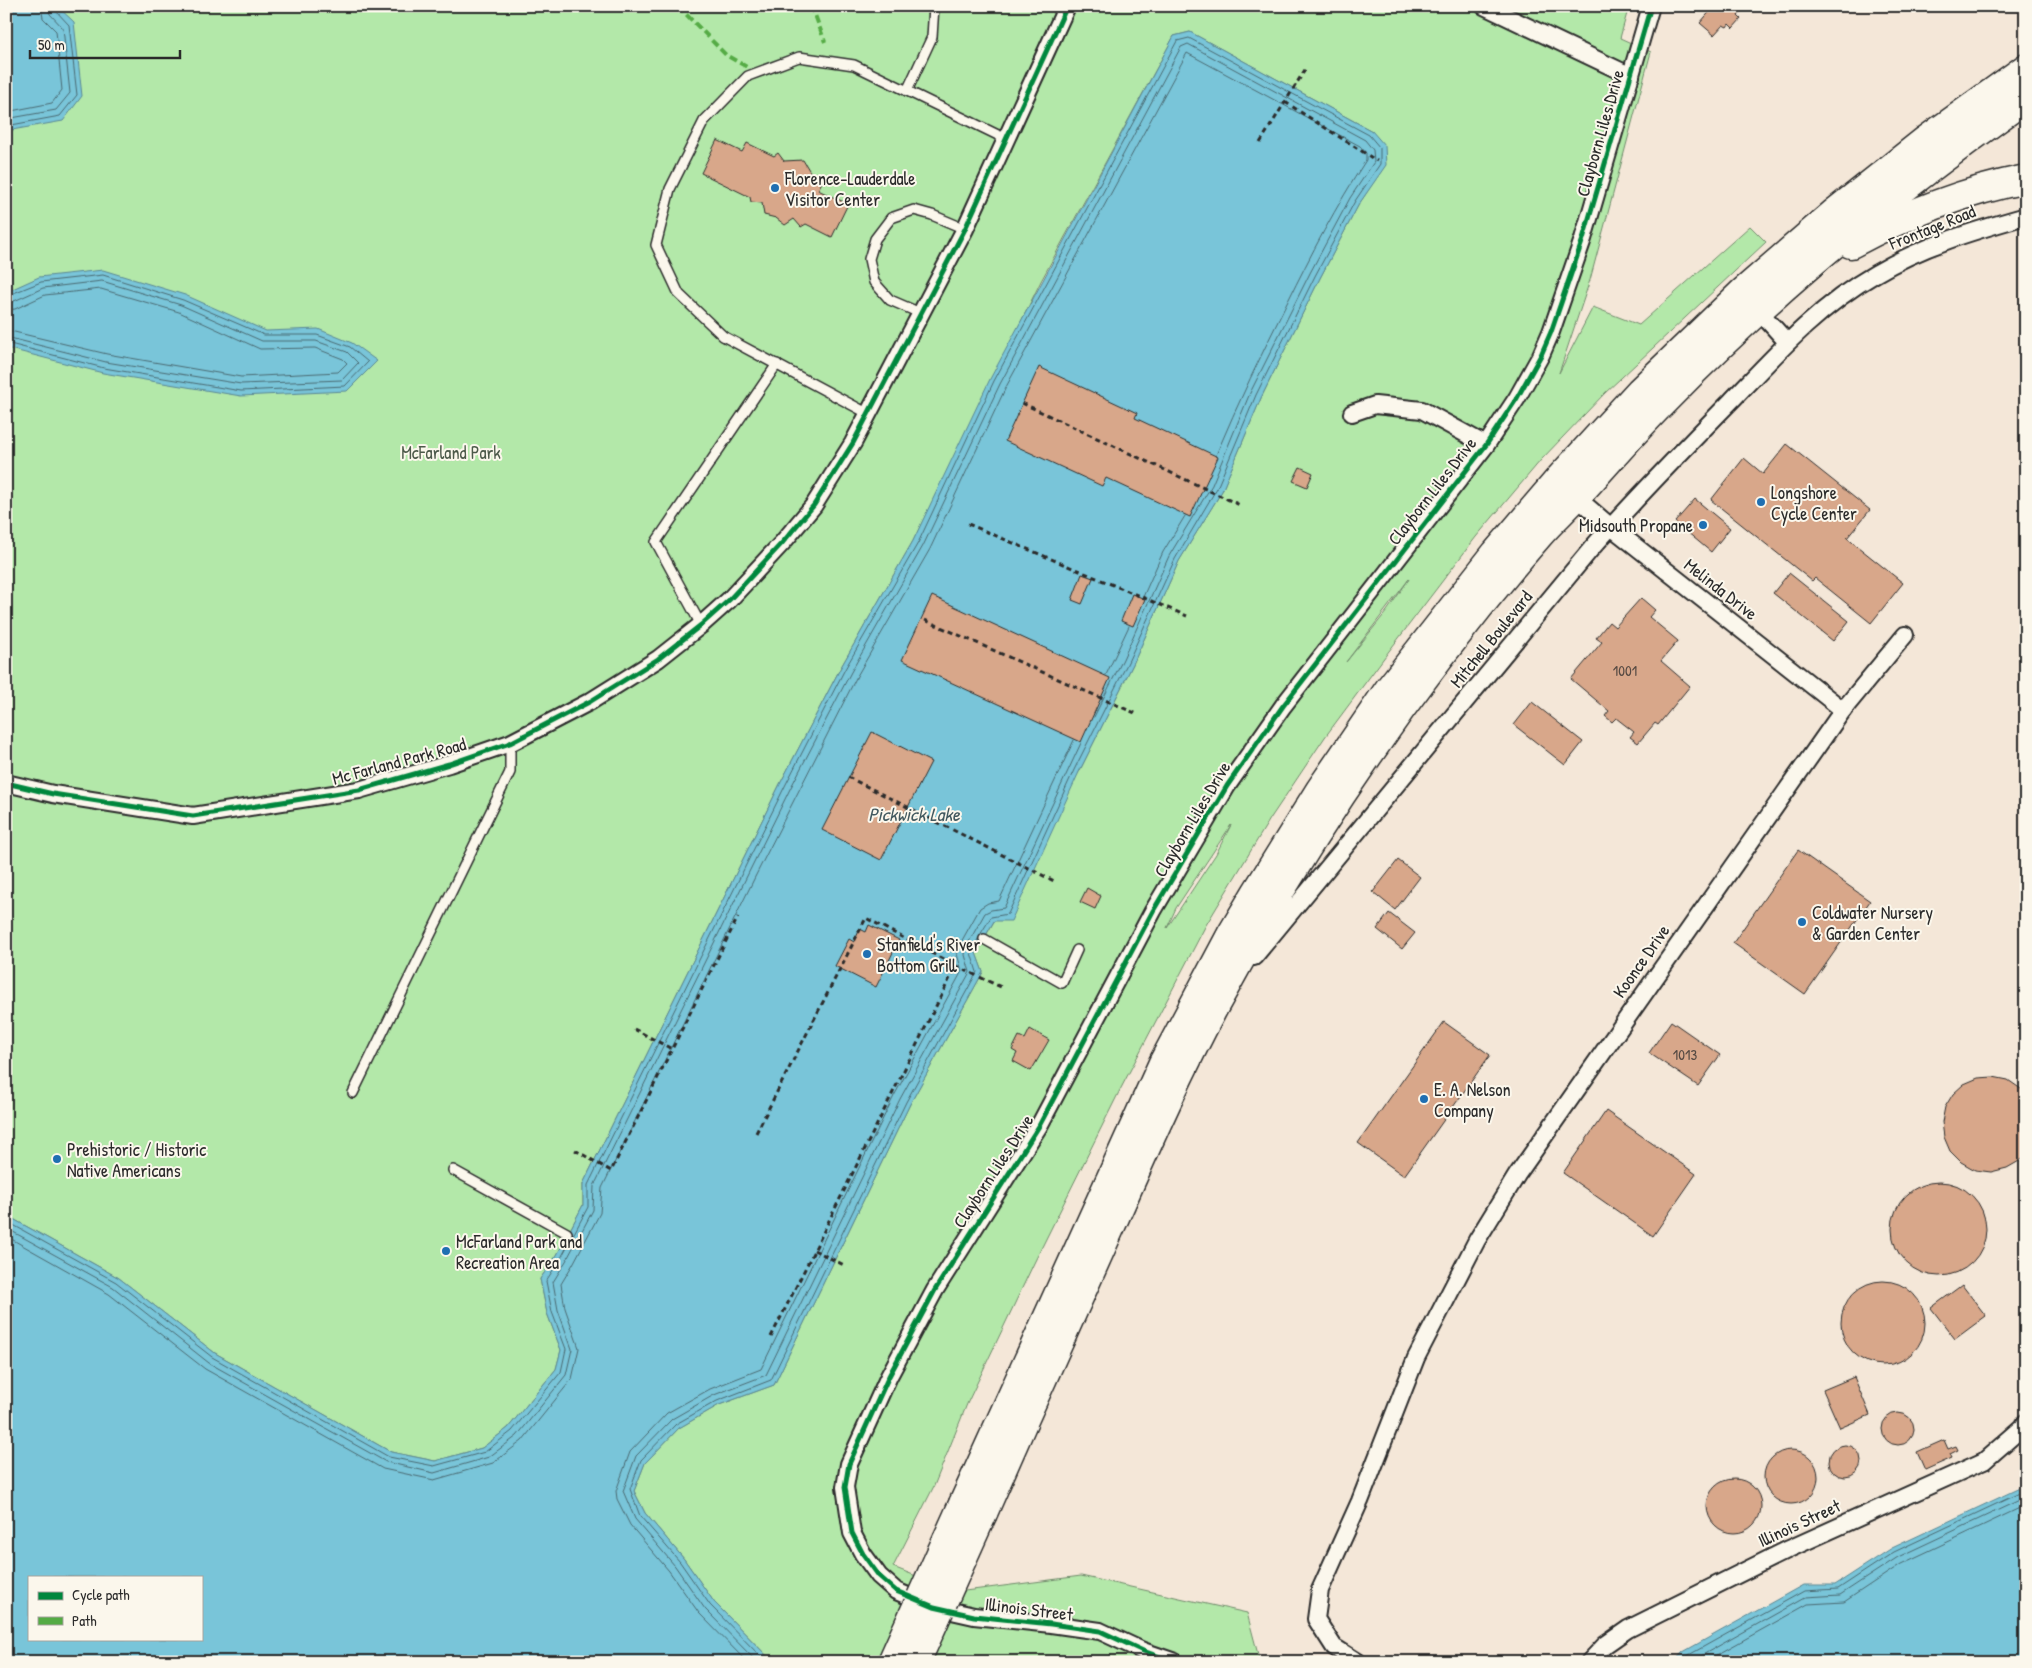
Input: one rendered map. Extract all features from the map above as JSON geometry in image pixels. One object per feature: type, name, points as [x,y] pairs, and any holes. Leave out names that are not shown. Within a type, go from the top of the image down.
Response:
[{"type":"highway","points":[[916,1662],[973,1508],[1163,1063],[1231,935],[1256,893],[1320,790],[1389,689],[1496,553],[1559,479],[1640,391],[1743,292],[1833,214],[1926,140],[2026,68]]},
{"type":"highway","points":[[892,1662],[973,1508],[1170,1094],[1214,1008],[1261,924],[1318,830],[1379,740],[1481,605],[1543,530],[1576,497],[1659,406],[1728,338],[1804,270],[1900,190],[2026,98]]},
{"type":"highway","points":[[1804,270],[1866,236],[1927,208],[1964,194],[2026,179]]},
{"type":"street","name":"Mc Farland Park Road","points":[[6,783],[52,794],[193,816],[359,790],[449,764],[510,743],[591,701],[658,659],[729,600],[783,542],[814,505],[869,414],[965,229],[1067,6]]},
{"type":"street","points":[[1484,6],[1631,76]]},
{"type":"street","name":"Clayborn Liles Drive","points":[[934,1607],[896,1591],[879,1576],[863,1554],[852,1533],[845,1487],[849,1464],[858,1442],[889,1376],[935,1290],[1042,1121],[1116,979],[1227,786],[1282,706],[1486,445],[1517,398],[1541,355],[1551,332],[1583,239],[1651,6]]},
{"type":"street","name":"Frontage Road","points":[[1787,342],[1854,287],[1913,253],[1959,235],[2026,216]]},
{"type":"street","points":[[1759,311],[1787,342]]},
{"type":"street","name":"Mitchell Boulevard","points":[[1214,1008],[1296,904],[1611,527],[1787,342]]},
{"type":"street","points":[[1352,413],[1375,405],[1422,410],[1486,445]]},
{"type":"street","name":"Melinda Drive","points":[[1576,497],[1611,527],[1843,710]]},
{"type":"street","name":"Koonce Drive","points":[[1358,1662],[1334,1647],[1316,1618],[1320,1590],[1360,1501],[1416,1358],[1477,1240],[1522,1167],[1843,710],[1906,635]]},
{"type":"street","name":"Illinois Street","points":[[1589,1662],[1604,1645],[1628,1629],[1789,1549],[1984,1461],[2023,1428],[2026,1422]]},
{"type":"street","name":"Illinois Street","points":[[934,1607],[974,1616],[1051,1624],[1100,1632],[1143,1651],[1175,1662]]},
{"type":"lane","points":[[907,91],[932,37],[934,6]]},
{"type":"lane","points":[[869,414],[723,336],[679,294],[656,245],[670,188],[704,121],[748,76],[799,57],[854,65],[1006,139]]},
{"type":"lane","points":[[920,313],[890,300],[874,282],[870,258],[876,239],[891,218],[914,210],[932,215],[965,229]]},
{"type":"lane","points":[[701,625],[656,542],[777,364]]},
{"type":"lane","points":[[353,1093],[510,772],[510,743]]},
{"type":"lane","points":[[984,939],[1062,983],[1077,950]]},
{"type":"lane","points":[[453,1170],[567,1233]]},
{"type":"path","points":[[1260,143],[1306,68]]},
{"type":"path","points":[[1285,102],[1377,161]]},
{"type":"path","points":[[1022,403],[1242,506]]},
{"type":"path","points":[[968,524],[1187,616]]},
{"type":"path","points":[[925,620],[1137,714]]},
{"type":"path","points":[[848,777],[1056,882]]},
{"type":"path","points":[[575,1150],[611,1171],[738,917]]},
{"type":"path","points":[[756,1133],[866,918],[956,966],[1003,988]]},
{"type":"path","points":[[771,1337],[956,966]]},
{"type":"path","points":[[634,1029],[672,1049]]},
{"type":"path","points":[[814,1250],[844,1265]]},
{"type":"green space","name":"McFarland Park","points":[[6,6],[1629,6],[1620,38],[1651,52],[1590,280],[1559,373],[1593,307],[1639,325],[1750,226],[1766,242],[1605,393],[1541,460],[1476,537],[1389,651],[1325,737],[1270,819],[1206,925],[1120,1090],[1034,1263],[967,1404],[934,1486],[893,1567],[957,1592],[1081,1576],[1247,1613],[1260,1662],[773,1662],[714,1602],[684,1559],[645,1513],[634,1491],[645,1463],[679,1428],[719,1405],[774,1385],[910,1104],[983,972],[976,953],[1079,772],[1133,664],[1179,561],[1222,491],[1261,398],[1320,278],[1359,204],[1385,165],[1372,131],[1190,32],[1174,36],[1041,281],[913,541],[841,667],[780,784],[583,1184],[583,1205],[557,1255],[540,1279],[547,1313],[561,1350],[556,1369],[508,1428],[482,1448],[435,1461],[391,1452],[215,1353],[119,1278],[6,1215]],"holes":[[[1409,579],[1387,611],[1346,662]],[[1231,825],[1216,854],[1167,928],[1176,908]]]},
{"type":"water","points":[[6,6],[57,6],[74,22],[82,96],[63,121],[6,131]]},
{"type":"water","name":"Pickwick Lake","points":[[1190,32],[1372,131],[1385,146],[1386,165],[1359,204],[1320,278],[1261,398],[1222,491],[1179,561],[1133,664],[1079,772],[1011,921],[994,921],[976,953],[983,972],[910,1104],[774,1385],[719,1405],[679,1428],[645,1463],[634,1491],[645,1513],[684,1559],[714,1602],[773,1662],[6,1662],[6,1215],[119,1278],[215,1353],[391,1452],[435,1461],[482,1448],[508,1428],[556,1369],[561,1350],[547,1313],[540,1279],[557,1255],[583,1205],[583,1184],[780,784],[841,667],[913,541],[990,379],[1174,36]]},
{"type":"water","points":[[103,270],[185,295],[266,331],[318,329],[352,343],[377,361],[347,391],[241,396],[103,373],[6,348],[6,292],[39,277]]},
{"type":"water","points":[[2026,1485],[2026,1662],[1674,1662],[1683,1652],[1803,1585],[1835,1585],[1892,1548]]},
{"type":"building","points":[[1711,6],[1734,6],[1741,12],[1738,16],[1741,19],[1733,28],[1729,24],[1727,27],[1723,25],[1714,35],[1700,23],[1712,9]]},
{"type":"building","name":"Florence-Lauderdale Visitor Center","points":[[717,140],[742,152],[747,143],[774,156],[778,153],[784,161],[803,160],[812,175],[822,176],[823,180],[818,190],[848,204],[832,237],[806,224],[801,227],[794,219],[785,225],[776,218],[764,215],[762,203],[751,202],[750,197],[701,173]]},
{"type":"building","points":[[1039,367],[1137,413],[1135,418],[1218,457],[1190,517],[1106,478],[1102,486],[1005,441]]},
{"type":"building","points":[[1787,444],[1870,510],[1847,538],[1903,583],[1871,623],[1815,578],[1812,581],[1711,500],[1744,458],[1763,474]]},
{"type":"building","points":[[1300,467],[1313,473],[1307,487],[1293,481]]},
{"type":"building","name":"Midsouth Propane","points":[[1695,499],[1730,528],[1711,552],[1675,522]]},
{"type":"building","points":[[1789,573],[1849,621],[1833,641],[1773,593]]},
{"type":"building","points":[[1082,574],[1093,578],[1082,604],[1072,600]]},
{"type":"building","points":[[1132,594],[1145,599],[1133,626],[1121,621]]},
{"type":"building","points":[[932,596],[1110,678],[1081,742],[902,660]]},
{"type":"building","points":[[1641,598],[1655,610],[1649,617],[1678,641],[1661,661],[1690,686],[1658,725],[1655,723],[1638,743],[1630,737],[1634,732],[1616,718],[1612,722],[1605,716],[1609,711],[1571,679],[1602,642],[1596,638],[1609,622],[1615,627]]},
{"type":"building","points":[[1532,702],[1583,742],[1565,765],[1514,725]]},
{"type":"building","points":[[872,732],[931,762],[881,860],[822,830]]},
{"type":"building","name":"Coldwater Nursery & Garden Center","points":[[1798,850],[1870,901],[1805,994],[1733,943]]},
{"type":"building","points":[[1398,860],[1420,877],[1395,910],[1373,892]]},
{"type":"building","points":[[1087,888],[1101,896],[1095,909],[1080,902]]},
{"type":"building","points":[[1389,913],[1415,933],[1402,949],[1377,929]]},
{"type":"building","name":"Stanfield's River Bottom Grill","points":[[869,925],[899,940],[876,987],[835,966],[849,939],[854,942],[860,929],[866,932]]},
{"type":"building","points":[[1671,1021],[1720,1055],[1698,1086],[1649,1053]]},
{"type":"building","name":"E. A. Nelson Company","points":[[1444,1022],[1490,1055],[1404,1176],[1358,1143]]},
{"type":"building","points":[[1030,1029],[1049,1040],[1031,1071],[1013,1061],[1017,1053],[1012,1050],[1019,1036],[1025,1039]]},
{"type":"building","points":[[1993,1077],[2008,1080],[2026,1094],[2026,1154],[2021,1160],[2007,1168],[1991,1172],[1975,1170],[1961,1162],[1950,1151],[1944,1137],[1942,1122],[1945,1107],[1953,1094],[1964,1084],[1978,1078]]},
{"type":"building","points":[[1606,1111],[1696,1174],[1653,1236],[1563,1173]]},
{"type":"building","points":[[1939,1182],[1957,1185],[1972,1196],[1983,1211],[1986,1229],[1983,1247],[1972,1262],[1957,1273],[1939,1276],[1921,1273],[1906,1262],[1895,1247],[1892,1229],[1895,1211],[1906,1196],[1921,1185]]},
{"type":"building","points":[[1883,1281],[1899,1284],[1913,1293],[1922,1307],[1925,1323],[1922,1339],[1913,1353],[1899,1362],[1883,1365],[1867,1362],[1853,1353],[1844,1339],[1841,1323],[1844,1307],[1853,1293],[1867,1284]]},
{"type":"building","points":[[1962,1285],[1986,1316],[1955,1339],[1931,1308]]},
{"type":"building","points":[[1854,1377],[1870,1415],[1840,1428],[1823,1390]]},
{"type":"building","points":[[1898,1413],[1904,1414],[1909,1418],[1913,1423],[1913,1435],[1909,1440],[1904,1444],[1898,1445],[1892,1444],[1887,1440],[1883,1435],[1882,1429],[1883,1423],[1887,1418],[1892,1414]]},
{"type":"building","points":[[1944,1440],[1948,1449],[1956,1446],[1958,1450],[1950,1454],[1952,1458],[1925,1470],[1917,1452]]},
{"type":"building","points":[[1845,1445],[1851,1446],[1856,1450],[1860,1455],[1860,1467],[1856,1472],[1851,1476],[1845,1477],[1839,1476],[1834,1472],[1830,1467],[1829,1461],[1830,1455],[1834,1450],[1839,1446]]},
{"type":"building","points":[[1786,1450],[1796,1450],[1806,1454],[1814,1462],[1818,1477],[1814,1492],[1806,1500],[1796,1504],[1786,1504],[1776,1500],[1768,1492],[1764,1482],[1764,1472],[1768,1462],[1776,1454]]},
{"type":"building","points":[[1729,1479],[1739,1479],[1749,1483],[1757,1491],[1761,1506],[1757,1521],[1749,1529],[1739,1533],[1729,1533],[1719,1529],[1711,1521],[1707,1511],[1707,1501],[1711,1491],[1719,1483]]},
{"type":"marked path","points":[[678,6],[726,55],[747,67]]},
{"type":"marked path","points":[[809,6],[815,15],[825,42]]},
{"type":"cycle path","points":[[6,783],[53,794],[193,816],[359,790],[449,764],[510,743],[591,701],[658,659],[729,600],[783,542],[814,505],[853,443],[965,229],[1067,6]]},
{"type":"cycle path","points":[[1175,1662],[1143,1651],[1100,1631],[974,1616],[934,1607],[896,1591],[879,1576],[863,1554],[852,1533],[845,1487],[849,1464],[889,1376],[935,1290],[1039,1126],[1153,911],[1227,786],[1283,706],[1486,445],[1517,398],[1541,355],[1551,332],[1583,239],[1651,6]]},
{"type":"place","name":"Florence-Lauderdale Visitor Center","points":[[775,188]]},
{"type":"place","name":"Longshore Cycle Center","points":[[1761,502]]},
{"type":"place","name":"Midsouth Propane","points":[[1703,525]]},
{"type":"place","name":"Coldwater Nursery & Garden Center","points":[[1802,922]]},
{"type":"place","name":"Stanfield's River Bottom Grill","points":[[867,954]]},
{"type":"place","name":"E. A. Nelson Company","points":[[1424,1099]]},
{"type":"place","name":"Prehistoric / Historic Native Americans","points":[[57,1159]]},
{"type":"place","name":"McFarland Park and Recreation Area","points":[[446,1251]]}]
